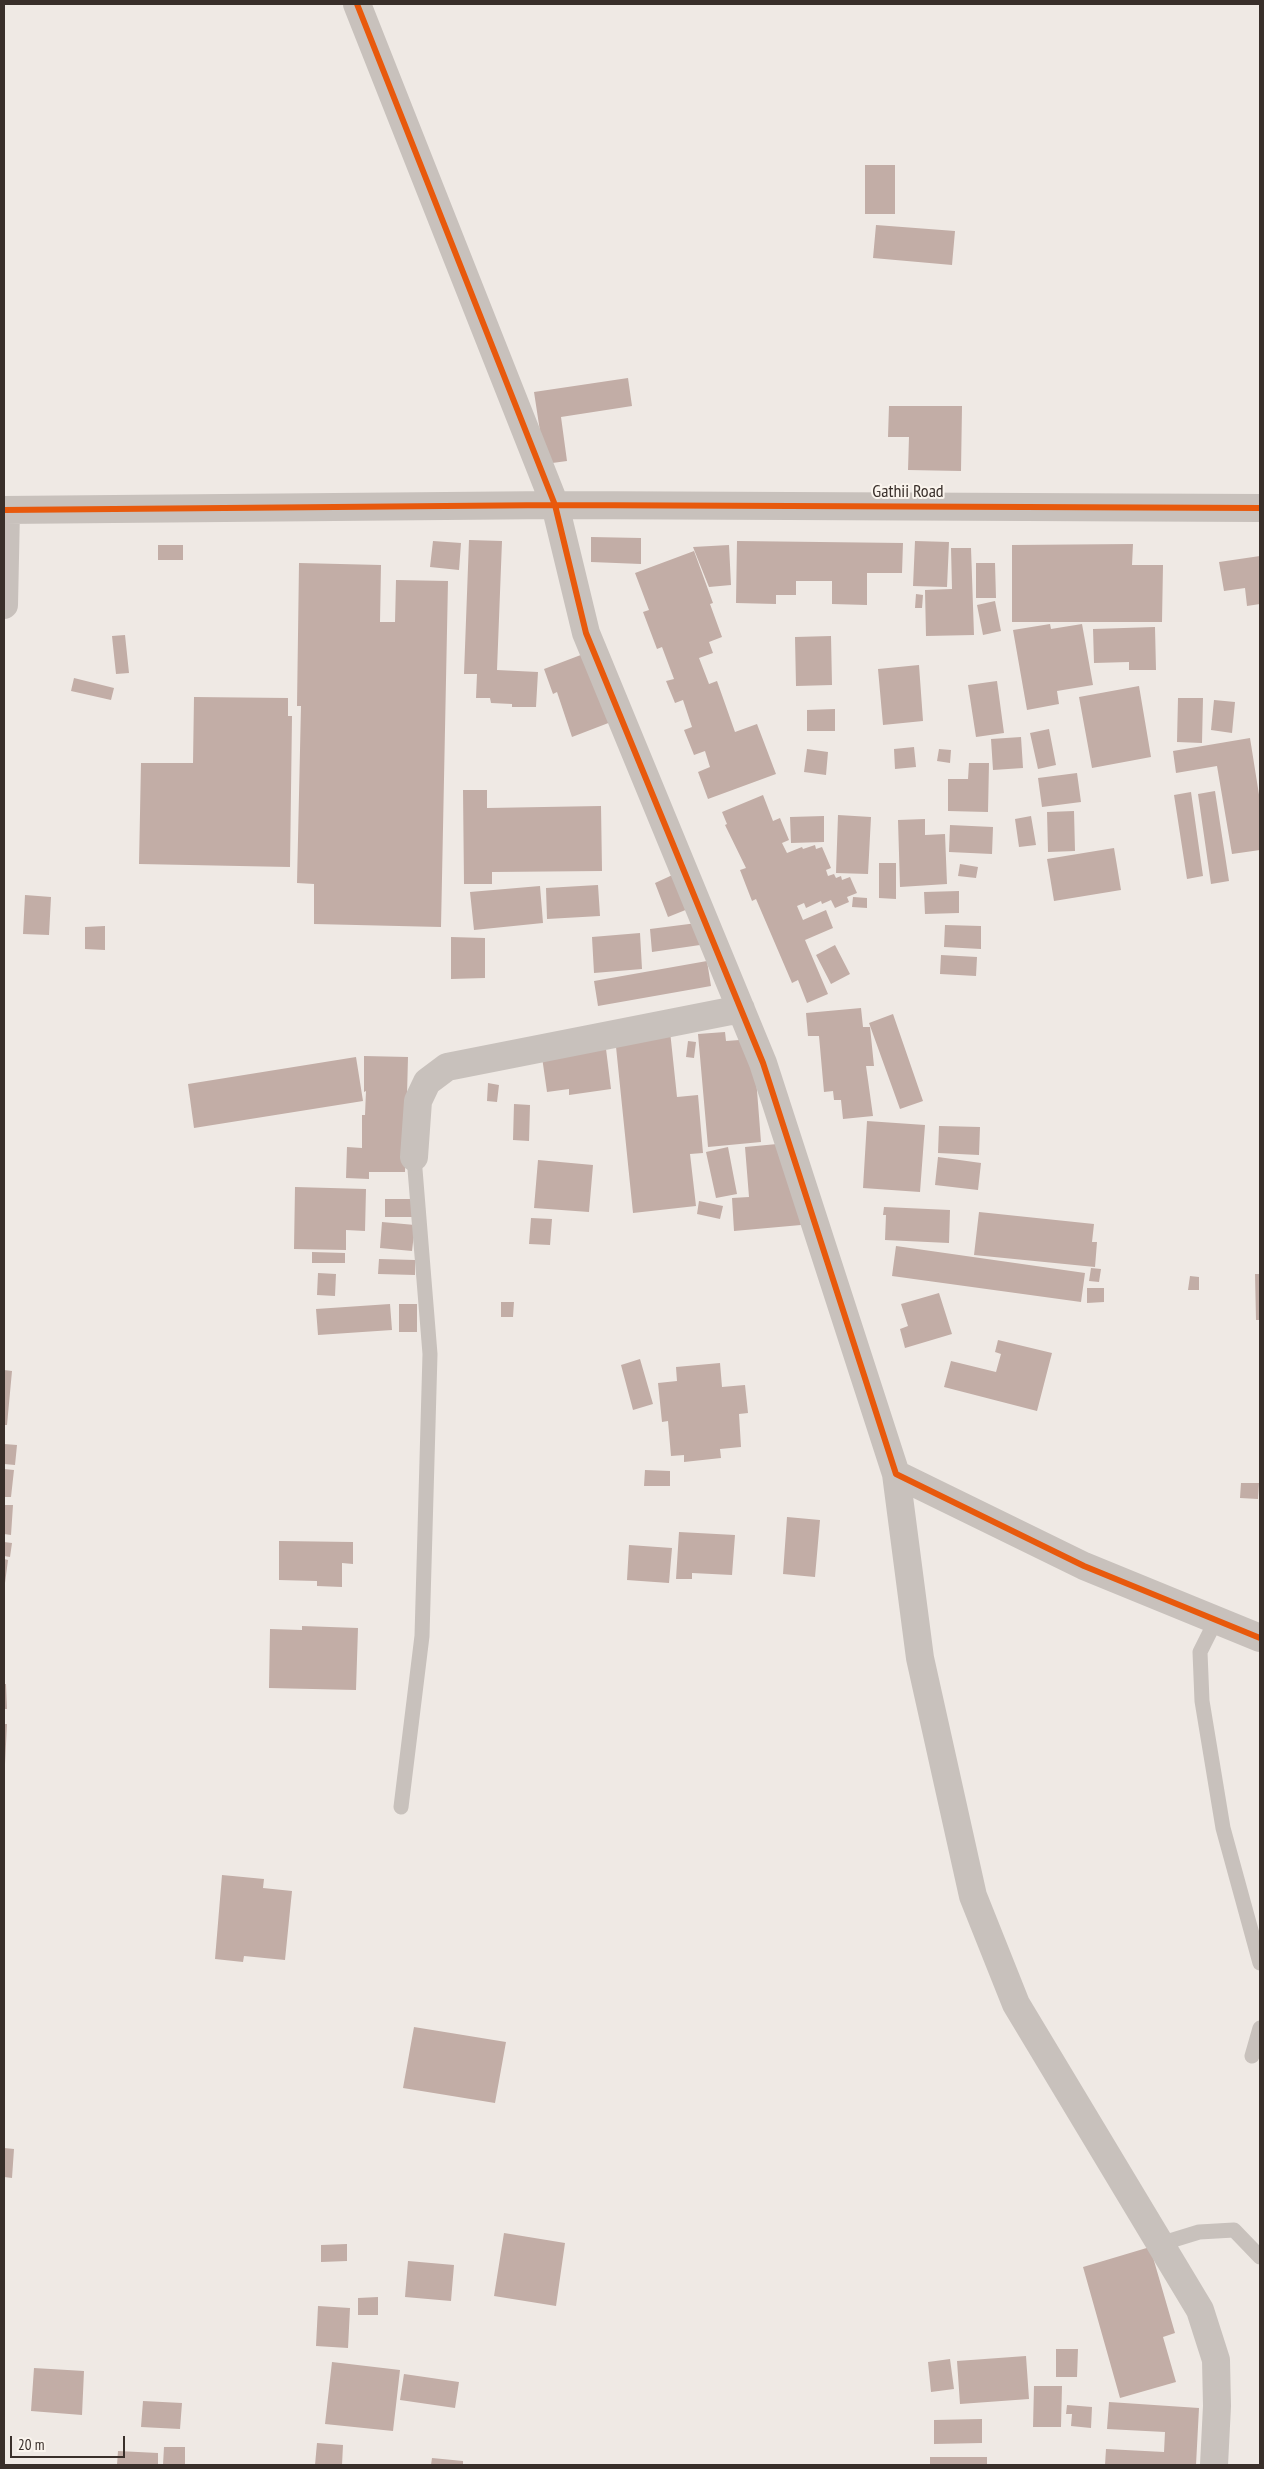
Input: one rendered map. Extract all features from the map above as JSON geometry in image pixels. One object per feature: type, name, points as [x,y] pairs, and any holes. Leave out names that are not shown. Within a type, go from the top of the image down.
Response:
[{"type":"street","points":[[357,4],[555,506],[586,633],[763,1063],[896,1474],[920,1658],[973,1896],[1016,2004],[1200,2310],[1216,2360],[1217,2406],[1214,2465]]},
{"type":"street","name":"Gathii Road","points":[[5,510],[555,506],[1260,508]]},
{"type":"street","points":[[4,605],[5,510]]},
{"type":"street","points":[[414,1157],[418,1101],[427,1082],[446,1067],[741,1009]]},
{"type":"street","points":[[896,1474],[1084,1566],[1260,1638]]},
{"type":"lane","points":[[402,1807],[422,1636],[430,1354],[414,1157]]},
{"type":"lane","points":[[1216,1620],[1200,1652],[1202,1701],[1223,1828],[1260,1962]]},
{"type":"lane","points":[[1252,2056],[1260,2028]]},
{"type":"lane","points":[[1160,2244],[1199,2232],[1234,2230],[1260,2257]]},
{"type":"building","points":[[865,165],[895,165],[895,214],[865,214]]},
{"type":"building","points":[[876,225],[955,231],[952,265],[873,258]]},
{"type":"building","points":[[628,378],[632,406],[561,417],[567,461],[545,464],[534,392]]},
{"type":"building","points":[[889,406],[962,406],[961,471],[908,470],[909,437],[888,437]]},
{"type":"building","points":[[591,537],[641,538],[641,564],[591,562]]},
{"type":"building","points":[[469,540],[502,541],[497,670],[538,672],[536,707],[512,707],[512,704],[491,703],[490,698],[476,698],[477,674],[464,674]]},
{"type":"building","points":[[433,541],[461,543],[459,570],[430,567]]},
{"type":"building","points":[[737,541],[903,543],[902,573],[867,573],[867,605],[832,604],[832,581],[796,581],[796,595],[776,595],[776,604],[736,603]]},
{"type":"building","points":[[915,541],[949,542],[947,587],[913,586]]},
{"type":"building","points":[[1133,544],[1132,565],[1163,565],[1162,622],[1012,622],[1012,545]]},
{"type":"building","points":[[158,545],[183,545],[183,560],[158,560]]},
{"type":"building","points":[[729,545],[731,585],[709,587],[693,547]]},
{"type":"building","points":[[951,548],[971,548],[974,635],[926,636],[925,590],[952,589]]},
{"type":"building","points":[[694,551],[713,603],[710,604],[722,637],[709,642],[713,653],[699,658],[709,684],[717,681],[735,732],[757,724],[776,774],[708,799],[698,772],[710,767],[705,751],[694,755],[684,730],[692,727],[683,700],[675,703],[666,681],[674,679],[662,647],[657,649],[643,612],[649,610],[635,573]]},
{"type":"building","points":[[1260,556],[1260,604],[1247,606],[1245,588],[1224,591],[1219,562]]},
{"type":"building","points":[[299,563],[381,565],[380,622],[395,622],[396,580],[448,581],[441,927],[314,924],[314,884],[297,883],[301,706],[297,706]]},
{"type":"building","points":[[976,563],[995,563],[996,598],[976,598]]},
{"type":"building","points":[[916,594],[923,595],[922,608],[915,608]]},
{"type":"building","points":[[995,601],[1001,631],[983,635],[977,605]]},
{"type":"building","points":[[1050,624],[1051,629],[1082,624],[1093,685],[1057,691],[1059,704],[1027,710],[1013,630]]},
{"type":"building","points":[[1155,627],[1156,670],[1129,670],[1129,662],[1094,663],[1093,629]]},
{"type":"building","points":[[125,635],[129,673],[116,674],[112,636]]},
{"type":"building","points":[[831,636],[832,685],[796,686],[795,637]]},
{"type":"building","points":[[586,653],[611,722],[572,737],[557,692],[553,694],[544,669]]},
{"type":"building","points":[[919,665],[923,721],[883,725],[878,669]]},
{"type":"building","points":[[74,678],[114,688],[111,700],[71,691]]},
{"type":"building","points":[[997,681],[1004,733],[976,737],[968,685]]},
{"type":"building","points":[[1139,686],[1151,757],[1092,768],[1079,697]]},
{"type":"building","points":[[194,697],[288,698],[288,716],[292,716],[290,867],[139,864],[141,763],[193,763]]},
{"type":"building","points":[[1178,698],[1203,698],[1202,743],[1177,742]]},
{"type":"building","points":[[1214,700],[1235,702],[1232,733],[1211,730]]},
{"type":"building","points":[[835,709],[835,731],[807,731],[807,710]]},
{"type":"building","points":[[1049,729],[1056,765],[1038,769],[1030,733]]},
{"type":"building","points":[[1021,737],[1023,768],[993,770],[991,739]]},
{"type":"building","points":[[1250,738],[1260,801],[1260,850],[1232,854],[1217,766],[1176,773],[1173,751]]},
{"type":"building","points":[[914,747],[916,767],[895,769],[894,749]]},
{"type":"building","points":[[807,749],[828,752],[826,775],[804,772]]},
{"type":"building","points":[[939,749],[951,750],[950,763],[937,761]]},
{"type":"building","points":[[969,763],[989,763],[988,812],[948,811],[948,779],[968,779]]},
{"type":"building","points":[[1077,773],[1081,802],[1042,807],[1038,778]]},
{"type":"building","points":[[463,790],[487,790],[487,808],[601,806],[602,871],[492,872],[492,884],[464,884]]},
{"type":"building","points":[[1215,791],[1229,881],[1211,884],[1198,794]]},
{"type":"building","points":[[1191,792],[1203,876],[1187,879],[1174,795]]},
{"type":"building","points":[[763,795],[773,821],[780,818],[789,840],[782,843],[787,853],[802,847],[803,849],[815,845],[816,849],[822,847],[831,868],[826,870],[828,876],[834,874],[836,878],[841,876],[842,880],[850,877],[857,893],[847,897],[849,902],[835,908],[831,900],[822,904],[821,901],[806,908],[804,903],[797,906],[803,920],[826,910],[833,928],[805,940],[828,994],[807,1003],[798,980],[792,983],[756,899],[752,901],[740,870],[746,868],[725,825],[727,824],[722,812]]},
{"type":"building","points":[[1074,811],[1075,851],[1048,852],[1047,812]]},
{"type":"building","points":[[838,815],[871,817],[868,874],[836,873]]},
{"type":"building","points":[[824,816],[824,842],[791,843],[790,817]]},
{"type":"building","points":[[1031,816],[1036,845],[1019,847],[1015,819]]},
{"type":"building","points":[[925,819],[925,835],[945,834],[947,884],[900,887],[898,820]]},
{"type":"building","points":[[950,825],[993,827],[992,854],[949,852]]},
{"type":"building","points":[[1114,848],[1121,890],[1054,901],[1047,859]]},
{"type":"building","points":[[879,863],[896,863],[896,899],[879,898]]},
{"type":"building","points":[[960,864],[978,867],[976,878],[958,876]]},
{"type":"building","points":[[679,872],[693,907],[668,917],[655,883]]},
{"type":"building","points":[[598,885],[600,916],[547,919],[546,888]]},
{"type":"building","points":[[540,886],[543,923],[474,930],[470,892]]},
{"type":"building","points":[[959,891],[959,913],[925,914],[924,892]]},
{"type":"building","points":[[25,895],[51,897],[49,935],[23,934]]},
{"type":"building","points":[[853,897],[867,898],[867,908],[852,907]]},
{"type":"building","points":[[697,923],[700,945],[652,952],[650,929]]},
{"type":"building","points":[[945,925],[981,926],[981,949],[944,947]]},
{"type":"building","points":[[105,926],[105,950],[85,949],[85,927]]},
{"type":"building","points":[[640,933],[642,969],[594,973],[592,937]]},
{"type":"building","points":[[451,937],[485,938],[485,978],[451,979]]},
{"type":"building","points":[[835,945],[850,974],[831,984],[816,955]]},
{"type":"building","points":[[941,955],[977,957],[976,976],[940,974]]},
{"type":"building","points":[[707,961],[711,986],[598,1006],[594,981]]},
{"type":"building","points":[[861,1008],[863,1027],[870,1027],[874,1066],[866,1066],[873,1116],[843,1119],[841,1100],[834,1100],[833,1091],[824,1092],[819,1036],[808,1036],[806,1013]]},
{"type":"building","points":[[893,1014],[923,1101],[900,1109],[869,1023]]},
{"type":"building","points":[[670,1031],[677,1097],[698,1095],[703,1153],[690,1154],[696,1206],[633,1213],[615,1037]]},
{"type":"building","points":[[725,1032],[726,1041],[753,1039],[761,1142],[708,1147],[698,1034]]},
{"type":"building","points":[[688,1041],[696,1042],[694,1058],[686,1057]]},
{"type":"building","points":[[606,1049],[611,1089],[569,1095],[569,1089],[547,1092],[542,1057]]},
{"type":"building","points":[[364,1056],[408,1057],[405,1172],[369,1172],[369,1179],[346,1178],[347,1147],[362,1148],[362,1115],[365,1115],[366,1091],[364,1092]]},
{"type":"building","points":[[356,1057],[363,1101],[194,1128],[188,1084]]},
{"type":"building","points":[[488,1083],[499,1085],[497,1102],[487,1101]]},
{"type":"building","points":[[514,1104],[530,1105],[529,1141],[513,1140]]},
{"type":"building","points":[[867,1121],[925,1125],[920,1192],[863,1188]]},
{"type":"building","points":[[939,1126],[980,1127],[979,1155],[938,1153]]},
{"type":"building","points":[[788,1143],[798,1187],[801,1225],[734,1231],[732,1198],[749,1197],[745,1147]]},
{"type":"building","points":[[728,1147],[737,1194],[716,1198],[706,1152]]},
{"type":"building","points":[[938,1157],[981,1163],[978,1190],[935,1185]]},
{"type":"building","points":[[538,1160],[593,1165],[589,1212],[534,1208]]},
{"type":"building","points":[[295,1187],[366,1189],[365,1231],[346,1230],[346,1250],[294,1249]]},
{"type":"building","points":[[385,1199],[418,1199],[418,1217],[385,1217]]},
{"type":"building","points":[[699,1201],[723,1206],[720,1219],[697,1214]]},
{"type":"building","points":[[884,1207],[950,1210],[949,1243],[885,1240],[886,1215],[883,1215]]},
{"type":"building","points":[[979,1212],[1094,1224],[1092,1242],[1097,1242],[1095,1267],[974,1255]]},
{"type":"building","points":[[531,1218],[552,1219],[550,1245],[529,1244]]},
{"type":"building","points":[[382,1222],[415,1225],[412,1251],[380,1248]]},
{"type":"building","points":[[896,1246],[1085,1273],[1081,1302],[892,1276]]},
{"type":"building","points":[[312,1252],[345,1253],[345,1263],[312,1263]]},
{"type":"building","points":[[379,1259],[415,1260],[415,1275],[378,1274]]},
{"type":"building","points":[[1091,1268],[1101,1269],[1099,1282],[1089,1281]]},
{"type":"building","points":[[318,1273],[336,1274],[335,1296],[317,1295]]},
{"type":"building","points":[[1255,1274],[1260,1274],[1260,1320],[1256,1320]]},
{"type":"building","points":[[1190,1276],[1199,1277],[1199,1290],[1188,1290]]},
{"type":"building","points":[[1087,1288],[1104,1288],[1104,1302],[1087,1303]]},
{"type":"building","points":[[939,1293],[952,1334],[905,1348],[900,1329],[908,1326],[901,1304]]},
{"type":"building","points":[[501,1302],[514,1302],[513,1317],[501,1317]]},
{"type":"building","points":[[390,1304],[392,1330],[318,1335],[316,1309]]},
{"type":"building","points":[[399,1304],[417,1304],[417,1332],[399,1332]]},
{"type":"building","points":[[998,1340],[1052,1353],[1037,1411],[944,1387],[951,1361],[996,1372],[1001,1354],[995,1352]]},
{"type":"building","points":[[640,1359],[653,1404],[633,1410],[621,1365]]},
{"type":"building","points":[[720,1363],[722,1387],[745,1385],[748,1413],[739,1414],[741,1447],[720,1449],[721,1458],[684,1462],[684,1455],[671,1456],[668,1421],[662,1422],[658,1383],[677,1381],[676,1367]]},
{"type":"building","points":[[4,1370],[12,1371],[7,1425],[4,1425]]},
{"type":"building","points":[[4,1444],[17,1445],[15,1465],[4,1464]]},
{"type":"building","points":[[4,1469],[14,1470],[11,1497],[4,1497]]},
{"type":"building","points":[[645,1470],[670,1471],[670,1486],[644,1486]]},
{"type":"building","points":[[1241,1483],[1259,1483],[1258,1499],[1240,1498]]},
{"type":"building","points":[[4,1505],[13,1505],[11,1535],[4,1534]]},
{"type":"building","points":[[787,1517],[820,1520],[815,1577],[783,1574]]},
{"type":"building","points":[[679,1532],[735,1535],[732,1575],[692,1573],[692,1579],[676,1579]]},
{"type":"building","points":[[279,1541],[353,1542],[353,1564],[342,1563],[342,1587],[317,1586],[317,1581],[279,1580]]},
{"type":"building","points":[[4,1542],[12,1543],[10,1557],[4,1556]]},
{"type":"building","points":[[629,1545],[672,1548],[669,1583],[627,1580]]},
{"type":"building","points":[[4,1559],[8,1560],[5,1583],[4,1582]]},
{"type":"building","points":[[302,1626],[358,1628],[356,1690],[269,1688],[270,1629],[302,1630]]},
{"type":"building","points":[[4,1684],[6,1684],[7,1709],[4,1709]]},
{"type":"building","points":[[4,1724],[7,1724],[5,1764],[4,1764]]},
{"type":"building","points":[[222,1875],[264,1879],[263,1888],[292,1891],[285,1960],[244,1956],[243,1962],[215,1959]]},
{"type":"building","points":[[414,2027],[506,2042],[495,2103],[403,2088]]},
{"type":"building","points":[[4,2148],[14,2149],[12,2178],[4,2177]]},
{"type":"building","points":[[504,2233],[565,2243],[556,2306],[494,2296]]},
{"type":"building","points":[[347,2244],[347,2261],[321,2262],[321,2245]]},
{"type":"building","points":[[1150,2247],[1175,2333],[1163,2337],[1176,2382],[1120,2398],[1083,2267]]},
{"type":"building","points":[[408,2261],[454,2265],[451,2301],[405,2297]]},
{"type":"building","points":[[378,2297],[378,2315],[358,2315],[358,2298]]},
{"type":"building","points":[[318,2306],[350,2308],[348,2348],[316,2346]]},
{"type":"building","points":[[1056,2349],[1078,2349],[1077,2377],[1056,2377]]},
{"type":"building","points":[[1026,2356],[1029,2399],[960,2404],[957,2361]]},
{"type":"building","points":[[950,2359],[954,2389],[931,2392],[928,2362]]},
{"type":"building","points":[[332,2362],[400,2370],[393,2431],[325,2424]]},
{"type":"building","points":[[34,2368],[84,2371],[82,2415],[31,2411]]},
{"type":"building","points":[[404,2374],[459,2382],[455,2408],[400,2400]]},
{"type":"building","points":[[1034,2386],[1062,2386],[1061,2427],[1033,2427]]},
{"type":"building","points":[[143,2401],[182,2403],[180,2429],[141,2427]]},
{"type":"building","points":[[1109,2402],[1199,2408],[1196,2465],[1105,2465],[1106,2449],[1164,2452],[1165,2432],[1107,2429]]},
{"type":"building","points":[[1067,2405],[1092,2407],[1091,2428],[1071,2426],[1072,2414],[1066,2414]]},
{"type":"building","points":[[982,2419],[982,2443],[934,2444],[934,2420]]},
{"type":"building","points":[[317,2443],[343,2445],[342,2465],[315,2465]]},
{"type":"building","points":[[164,2447],[185,2447],[185,2465],[163,2465]]},
{"type":"building","points":[[118,2451],[158,2453],[158,2465],[117,2465]]},
{"type":"building","points":[[930,2457],[987,2457],[987,2465],[930,2465]]},
{"type":"building","points":[[432,2458],[463,2461],[463,2465],[431,2465]]},
{"type":"cycle path","points":[[357,4],[555,505],[586,633],[763,1063],[896,1474],[1084,1566],[1260,1638]]},
{"type":"cycle path","points":[[4,510],[555,505],[1260,508]]}]
